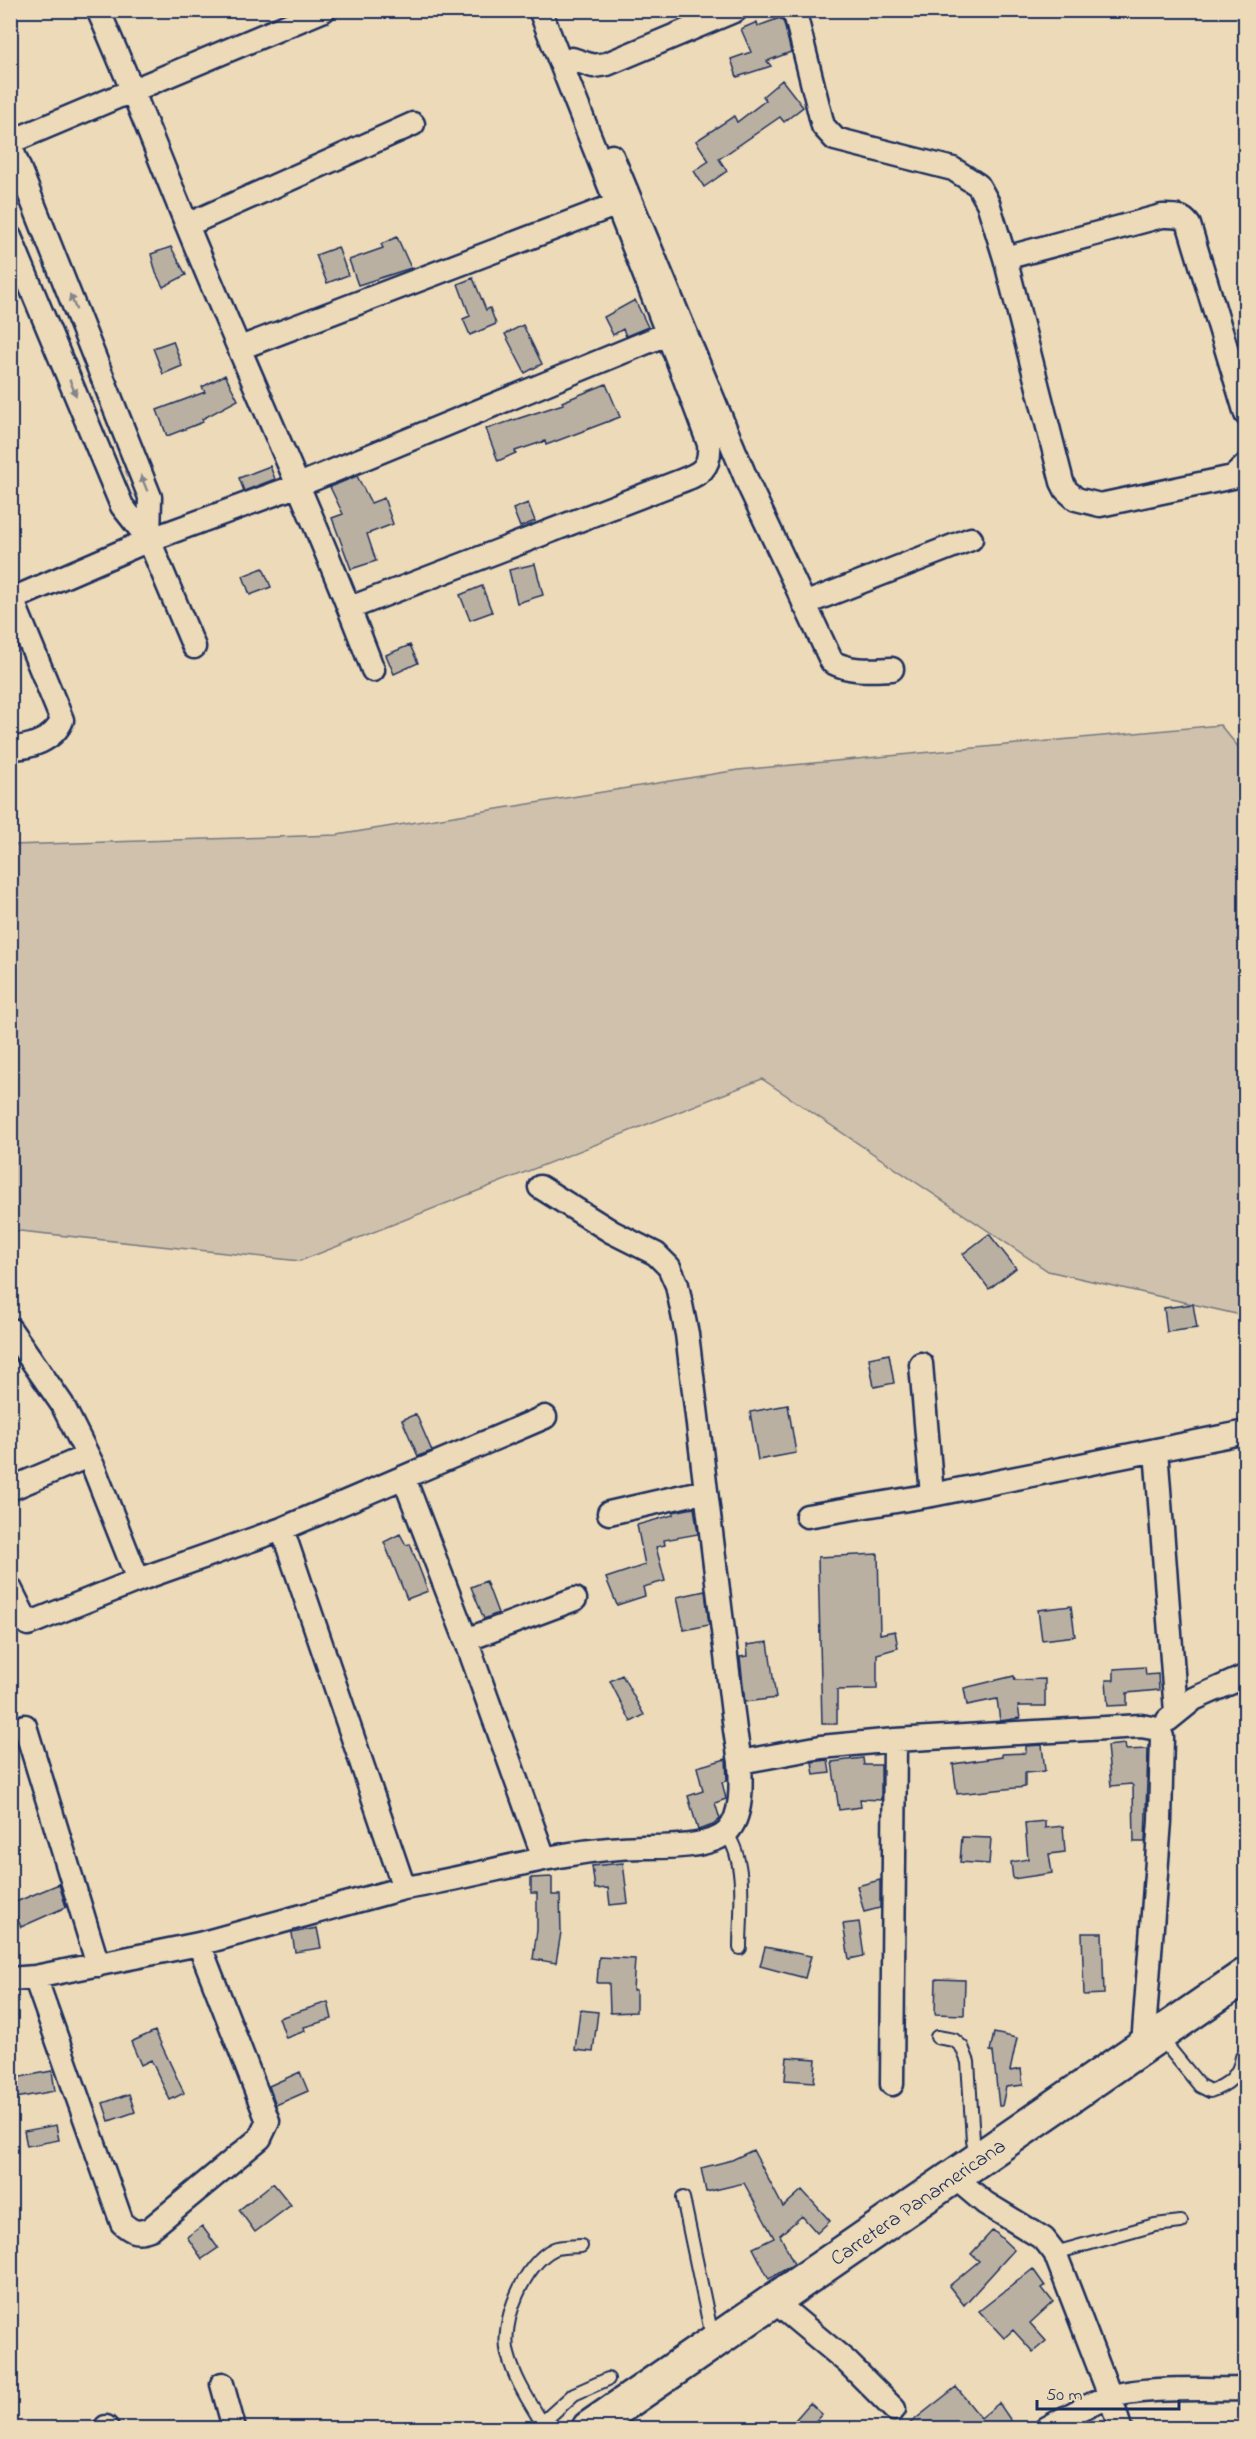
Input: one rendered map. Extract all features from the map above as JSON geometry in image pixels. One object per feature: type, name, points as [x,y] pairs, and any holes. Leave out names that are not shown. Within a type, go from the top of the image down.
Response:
[{"type":"highway","name":"Carretera Panamericana","points":[[589,2428],[1245,1975]]},
{"type":"street","points":[[98,10],[350,608],[373,670]]},
{"type":"street","points":[[149,540],[150,497],[10,143],[324,10]]},
{"type":"street","points":[[350,608],[678,483],[705,468],[710,457],[709,444],[669,333],[615,206],[540,10]]},
{"type":"street","points":[[553,10],[750,488],[832,662],[842,668],[856,670],[892,669]]},
{"type":"street","points":[[572,59],[593,66],[607,64],[736,10]]},
{"type":"street","points":[[791,10],[796,17],[823,126],[835,139],[943,166],[966,176],[978,185],[984,196],[1005,258],[1062,482],[1071,494],[1085,502],[1100,505],[1233,477],[1245,465]]},
{"type":"street","points":[[187,225],[413,124]]},
{"type":"street","points":[[240,348],[615,206]]},
{"type":"street","points":[[1005,258],[1162,216],[1178,216],[1185,219],[1189,225],[1245,414]]},
{"type":"street","points":[[10,237],[122,506],[149,540],[194,647]]},
{"type":"street","points":[[10,748],[23,748],[42,741],[58,729],[62,720],[11,598],[149,540],[298,486],[669,333]]},
{"type":"street","points":[[804,604],[971,539]]},
{"type":"street","points":[[11,1978],[35,1977],[199,1944],[404,1888],[544,1858],[608,1849],[668,1848],[704,1842],[726,1833],[738,1807],[740,1762],[687,1334],[677,1285],[669,1267],[656,1254],[612,1232],[540,1187]]},
{"type":"street","points":[[10,1329],[62,1404],[88,1456],[138,1580]]},
{"type":"street","points":[[921,1364],[932,1495]]},
{"type":"street","points":[[10,1588],[28,1624],[138,1580],[282,1529],[544,1417]]},
{"type":"street","points":[[807,1516],[932,1495],[1245,1431]]},
{"type":"street","points":[[1156,1450],[1176,1712]]},
{"type":"street","points":[[10,1490],[88,1456]]},
{"type":"street","points":[[404,1478],[466,1640],[544,1858]]},
{"type":"street","points":[[609,1514],[705,1491]]},
{"type":"street","points":[[282,1529],[404,1888]]},
{"type":"street","points":[[466,1640],[575,1599]]},
{"type":"street","points":[[1158,1729],[1194,1699],[1245,1676]]},
{"type":"street","points":[[25,1726],[98,1965]]},
{"type":"street","points":[[740,1762],[821,1747],[895,1740],[1141,1726],[1158,1729]]},
{"type":"street","points":[[1150,2040],[1160,1821],[1162,1737],[1158,1729]]},
{"type":"street","points":[[892,2084],[895,1740]]},
{"type":"street","points":[[35,1977],[122,2223],[131,2231],[140,2233],[150,2229],[260,2138],[268,2121],[199,1944]]},
{"type":"street","points":[[965,2168],[985,2203],[1044,2239],[1055,2253],[1120,2428]]},
{"type":"street","points":[[774,2301],[847,2362],[894,2409]]},
{"type":"street","points":[[222,2384],[234,2428]]},
{"type":"street","points":[[1047,2428],[1110,2396],[1141,2392],[1245,2389]]},
{"type":"lane","points":[[726,1833],[734,1843],[740,1860],[740,1948]]},
{"type":"lane","points":[[937,2037],[954,2040],[962,2047],[968,2062],[973,2140],[965,2168]]},
{"type":"lane","points":[[1150,2040],[1200,2086],[1210,2091],[1227,2085],[1240,2068],[1242,2057]]},
{"type":"lane","points":[[683,2198],[713,2342]]},
{"type":"lane","points":[[1055,2253],[1155,2224],[1181,2222]]},
{"type":"lane","points":[[581,2246],[556,2248],[543,2256],[521,2283],[510,2313],[507,2351],[518,2381],[543,2426],[574,2394],[608,2379]]},
{"type":"shaded area","points":[[1220,725],[1246,756],[1245,1316],[1048,1271],[762,1079],[300,1261],[11,1230],[11,845],[337,835],[738,770]]},
{"type":"building","points":[[780,18],[784,23],[791,52],[767,61],[771,66],[737,77],[731,59],[751,52],[741,29],[757,22],[758,26]]},
{"type":"building","points":[[782,80],[803,107],[784,122],[780,117],[719,159],[727,171],[704,187],[694,171],[709,161],[696,141],[734,116],[737,122],[766,100],[763,96]]},
{"type":"building","points":[[397,237],[411,268],[358,285],[349,260],[383,248],[381,244]]},
{"type":"building","points":[[171,247],[186,275],[163,287],[151,254]]},
{"type":"building","points":[[338,247],[348,275],[327,283],[316,255]]},
{"type":"building","points":[[473,278],[486,310],[490,308],[496,324],[470,335],[463,319],[470,316],[458,284]]},
{"type":"building","points":[[635,300],[648,327],[626,336],[623,329],[613,335],[604,317]]},
{"type":"building","points":[[523,325],[542,364],[525,373],[505,334]]},
{"type":"building","points":[[173,341],[182,366],[163,374],[153,348]]},
{"type":"building","points":[[225,375],[238,400],[202,419],[203,422],[167,436],[157,410],[205,392],[202,387]]},
{"type":"building","points":[[606,384],[620,417],[546,445],[545,441],[515,451],[516,453],[498,461],[486,429],[563,404],[562,402]]},
{"type":"building","points":[[270,466],[275,479],[244,491],[239,478]]},
{"type":"building","points":[[357,476],[371,503],[384,498],[393,524],[367,534],[376,561],[351,569],[332,518],[343,514],[330,487]]},
{"type":"building","points":[[528,503],[535,521],[520,527],[513,509]]},
{"type":"building","points":[[535,564],[543,595],[517,603],[509,570]]},
{"type":"building","points":[[263,568],[271,587],[250,595],[243,576]]},
{"type":"building","points":[[482,586],[492,612],[470,620],[460,595]]},
{"type":"building","points":[[410,645],[418,663],[394,674],[386,655]]},
{"type":"building","points":[[989,1234],[1016,1268],[989,1289],[963,1254]]},
{"type":"building","points":[[1193,1304],[1197,1328],[1167,1332],[1164,1308]]},
{"type":"building","points":[[889,1354],[894,1383],[874,1387],[869,1358]]},
{"type":"building","points":[[788,1405],[796,1453],[758,1460],[750,1412]]},
{"type":"building","points":[[416,1414],[432,1451],[418,1456],[402,1420]]},
{"type":"building","points":[[694,1508],[698,1534],[664,1540],[665,1545],[656,1547],[665,1581],[643,1587],[645,1596],[617,1605],[606,1578],[645,1565],[637,1525],[673,1515],[673,1512]]},
{"type":"building","points":[[400,1534],[406,1545],[410,1544],[428,1591],[407,1599],[384,1542]]},
{"type":"building","points":[[878,1554],[880,1634],[895,1631],[898,1648],[877,1654],[877,1689],[837,1690],[837,1724],[822,1724],[818,1557]]},
{"type":"building","points":[[486,1581],[498,1613],[484,1619],[471,1587]]},
{"type":"building","points":[[705,1591],[709,1625],[684,1630],[677,1597]]},
{"type":"building","points":[[1071,1606],[1075,1636],[1042,1640],[1038,1610]]},
{"type":"building","points":[[768,1642],[776,1698],[745,1702],[740,1657],[748,1656],[747,1645]]},
{"type":"building","points":[[1145,1667],[1146,1675],[1158,1674],[1159,1690],[1127,1693],[1127,1705],[1108,1706],[1106,1680],[1114,1680],[1114,1669]]},
{"type":"building","points":[[622,1675],[644,1715],[631,1722],[610,1681]]},
{"type":"building","points":[[1014,1676],[1015,1680],[1045,1679],[1045,1706],[1018,1706],[1020,1718],[1000,1721],[997,1699],[967,1705],[964,1688]]},
{"type":"building","points":[[1125,1744],[1126,1750],[1148,1749],[1145,1842],[1134,1842],[1133,1786],[1131,1784],[1111,1786],[1107,1746]]},
{"type":"building","points":[[1042,1745],[1045,1771],[1025,1773],[1025,1787],[957,1794],[953,1764],[1002,1757],[1002,1754],[1026,1753],[1026,1746]]},
{"type":"building","points":[[863,1758],[864,1765],[881,1765],[881,1800],[860,1799],[861,1807],[839,1810],[832,1762]]},
{"type":"building","points":[[726,1759],[727,1781],[722,1782],[726,1799],[715,1803],[720,1819],[713,1825],[698,1830],[688,1796],[703,1791],[697,1767]]},
{"type":"building","points":[[828,1760],[830,1773],[814,1775],[812,1762]]},
{"type":"building","points":[[1045,1821],[1045,1828],[1063,1826],[1065,1852],[1049,1854],[1052,1873],[1013,1879],[1011,1862],[1028,1859],[1025,1823]]},
{"type":"building","points":[[962,1837],[991,1838],[989,1864],[960,1862]]},
{"type":"building","points":[[623,1863],[628,1903],[610,1905],[608,1888],[595,1889],[592,1866]]},
{"type":"building","points":[[552,1877],[552,1895],[560,1895],[561,1932],[556,1963],[533,1959],[537,1930],[537,1893],[531,1893],[531,1878]]},
{"type":"building","points":[[880,1880],[880,1908],[864,1912],[857,1886]]},
{"type":"building","points":[[59,1884],[66,1907],[21,1927],[11,1904]]},
{"type":"building","points":[[859,1922],[864,1956],[849,1959],[843,1924]]},
{"type":"building","points":[[317,1928],[321,1948],[295,1952],[292,1933]]},
{"type":"building","points":[[1082,1933],[1102,1933],[1104,1994],[1084,1995]]},
{"type":"building","points":[[765,1947],[811,1956],[805,1978],[760,1966]]},
{"type":"building","points":[[599,1957],[635,1959],[633,1990],[636,1990],[636,2012],[610,2013],[609,1983],[597,1983]]},
{"type":"building","points":[[936,1979],[965,1980],[964,2015],[935,2014]]},
{"type":"building","points":[[328,2002],[332,2019],[304,2027],[305,2031],[286,2038],[279,2018]]},
{"type":"building","points":[[580,2010],[598,2012],[593,2052],[575,2050]]},
{"type":"building","points":[[155,2031],[184,2093],[170,2100],[151,2060],[141,2065],[131,2042]]},
{"type":"building","points":[[994,2033],[1017,2038],[1010,2071],[1021,2069],[1023,2085],[1006,2087],[1002,2106],[999,2106],[993,2052],[990,2051]]},
{"type":"building","points":[[787,2057],[816,2059],[814,2082],[785,2080]]},
{"type":"building","points":[[52,2071],[55,2091],[10,2099],[10,2079]]},
{"type":"building","points":[[300,2072],[308,2091],[276,2105],[269,2086]]},
{"type":"building","points":[[129,2094],[135,2112],[109,2121],[103,2103]]},
{"type":"building","points":[[56,2125],[59,2140],[27,2146],[24,2131]]},
{"type":"building","points":[[753,2150],[783,2207],[802,2190],[830,2221],[817,2233],[802,2216],[780,2235],[794,2264],[769,2279],[753,2248],[774,2238],[744,2183],[706,2192],[701,2168],[732,2160]]},
{"type":"building","points":[[273,2183],[291,2205],[255,2232],[239,2210]]},
{"type":"building","points":[[202,2226],[218,2248],[202,2259],[187,2237]]},
{"type":"building","points":[[993,2230],[1014,2250],[964,2305],[949,2286],[979,2261],[971,2254]]},
{"type":"building","points":[[1033,2269],[1045,2286],[1042,2288],[1053,2302],[1030,2323],[1046,2341],[1033,2352],[1013,2330],[1004,2338],[979,2311]]},
{"type":"building","points":[[956,2387],[981,2418],[999,2403],[1016,2428],[904,2428]]},
{"type":"building","points":[[810,2403],[822,2414],[809,2428],[788,2428]]}]
